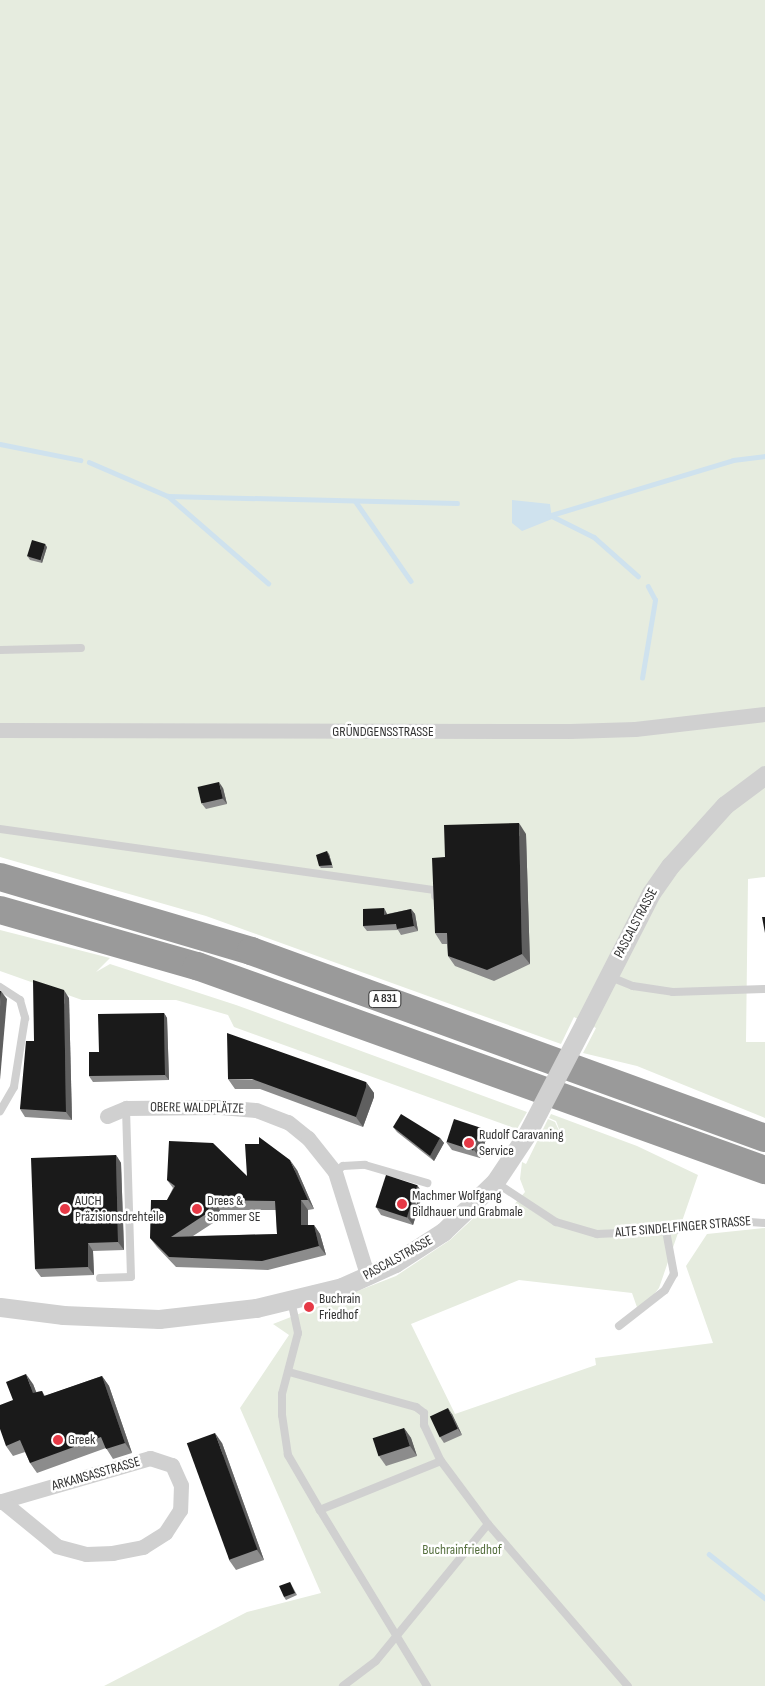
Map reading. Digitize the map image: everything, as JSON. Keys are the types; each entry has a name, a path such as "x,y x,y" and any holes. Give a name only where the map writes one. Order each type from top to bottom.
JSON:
{"highway":[{"name":"A 831","path":"0,877 251,951 765,1138"},
{"name":"A 831","path":"0,910 197,966 765,1170"}],"street":[{"name":"GRÜNDGENSSTRASSE","path":"0,730 570,731 635,729 765,714"},
{"name":"PASCALSTRASSE","path":"0,1307 130,1320 207,1315 291,1301 368,1277 444,1232 495,1182 527,1134 651,893 686,844 725,805 765,775"},
{"name":"OBERE WALDPLÄTZE","path":"107,1116 126,1108 196,1102 256,1110 288,1122 313,1143 335,1172 368,1277"},
{"name":"ARKANSASSTRASSE","path":"150,1458 172,1465 181,1486 180,1510 165,1533 143,1547 113,1553 86,1554 57,1546 1,1501 150,1458"}],"lane":[{"path":"0,650 81,648"},
{"path":"0,828 435,890 436,908"},
{"path":"608,976 633,986 673,992 765,989"},
{"path":"0,987 20,1000 26,1018 14,1087 0,1111"},
{"path":"100,1278 131,1277 126,1108"},
{"path":"335,1172 343,1166 364,1165 427,1183"},
{"name":"ALTE SINDELFINGER STRASSE","path":"495,1182 535,1210 576,1230 597,1234 666,1231 736,1221 765,1222"},
{"path":"619,1326 664,1290 674,1274 666,1231"},
{"path":"291,1301 298,1333 282,1415 288,1455 395,1635 428,1686"},
{"path":"289,1372 416,1407 424,1413 424,1425 441,1461 488,1524 628,1686"},
{"path":"320,1510 441,1461"},
{"path":"343,1686 376,1661 395,1635 488,1524"}],"green space":[{"path":"0,0 765,0 765,877 748,879 746,1042 765,1042 765,1118 637,1066 583,1053 596,1028 574,1017 561,1044 206,916 0,857"},
{"path":"0,930 110,958 96,972 110,964 236,1005 527,1112 517,1129 234,1027 228,1015 176,1000 82,1000 0,971"},
{"name":"Buchrainfriedhof","path":"551,1114 637,1146 698,1175 659,1288 639,1313 632,1293 519,1280 411,1324 455,1414 596,1365 595,1358 713,1343 686,1266 707,1234 765,1228 765,1686 104,1686 247,1612 321,1593 240,1408 289,1335 273,1324 396,1276 450,1240 481,1211 512,1207 525,1192 520,1179 522,1162 526,1164 548,1119 555,1122 562,1137 556,1121 549,1118"}],"water":[{"path":"512,500 550,504 552,519 522,531 512,523"}],"building":[{"path":"32,540 45,544 40,560 27,556"},
{"path":"219,782 223,799 201,804 198,787"},
{"path":"519,823 522,954 487,970 448,956 447,933 435,933 432,858 445,857 444,825"},
{"path":"327,851 332,865 319,866 316,855"},
{"path":"384,908 384,915 411,909 414,926 397,929 396,924 363,926 363,909"},
{"path":"762,917 765,917 765,933"},
{"path":"33,980 64,990 66,1112 20,1109 26,1041 34,1041"},
{"path":"164,1013 165,1075 89,1076 89,1052 99,1052 98,1014"},
{"path":"227,1033 366,1082 356,1117 252,1079 228,1079"},
{"path":"401,1114 440,1138 430,1156 393,1127"},
{"path":"454,1119 481,1128 473,1150 447,1142"},
{"path":"259,1137 290,1160 308,1200 301,1200 301,1225 314,1225 319,1246 262,1261 169,1257 150,1238 151,1200 167,1200 175,1186 167,1180 169,1141 213,1143 247,1176 245,1144 259,1144","holes":["213,1200 275,1201 277,1234 171,1237 206,1214"]},
{"name":"AUCH Präzisionsdrehteile","path":"116,1155 118,1242 88,1243 88,1267 35,1269 31,1158"},
{"name":"Machmer Wolfgang Bildhauer und Grabmale","path":"386,1175 417,1185 407,1218 375,1207"},
{"path":"26,1374 33,1393 42,1391 44,1396 102,1376 125,1443 106,1449 101,1437 30,1463 20,1440 6,1446 0,1429 0,1405 13,1400 6,1382"},
{"path":"448,1408 458,1429 440,1437 430,1416"},
{"path":"404,1428 410,1446 378,1456 373,1438"},
{"path":"215,1433 257,1550 229,1560 187,1443"},
{"path":"290,1582 295,1593 284,1597 279,1586"}],"waterway":[{"path":"0,444 80,460"},
{"path":"548,516 733,460 765,456"},
{"path":"89,462 168,496 457,503"},
{"path":"168,496 268,583"},
{"path":"356,502 411,581"},
{"path":"552,516 594,537 638,576"},
{"path":"642,678 655,600 648,587"},
{"path":"709,1554 765,1598"}],"place":[{"name":"Rudolf Caravaning Service","path":"469,1143"},
{"name":"Machmer Wolfgang Bildhauer und Grabmale","path":"402,1204"},
{"name":"AUCH Präzisionsdrehteile","path":"65,1209"},
{"name":"Drees & Sommer SE","path":"197,1209"},
{"name":"Buchrain Friedhof","path":"309,1307"},
{"name":"Greek","path":"58,1440"}]}
